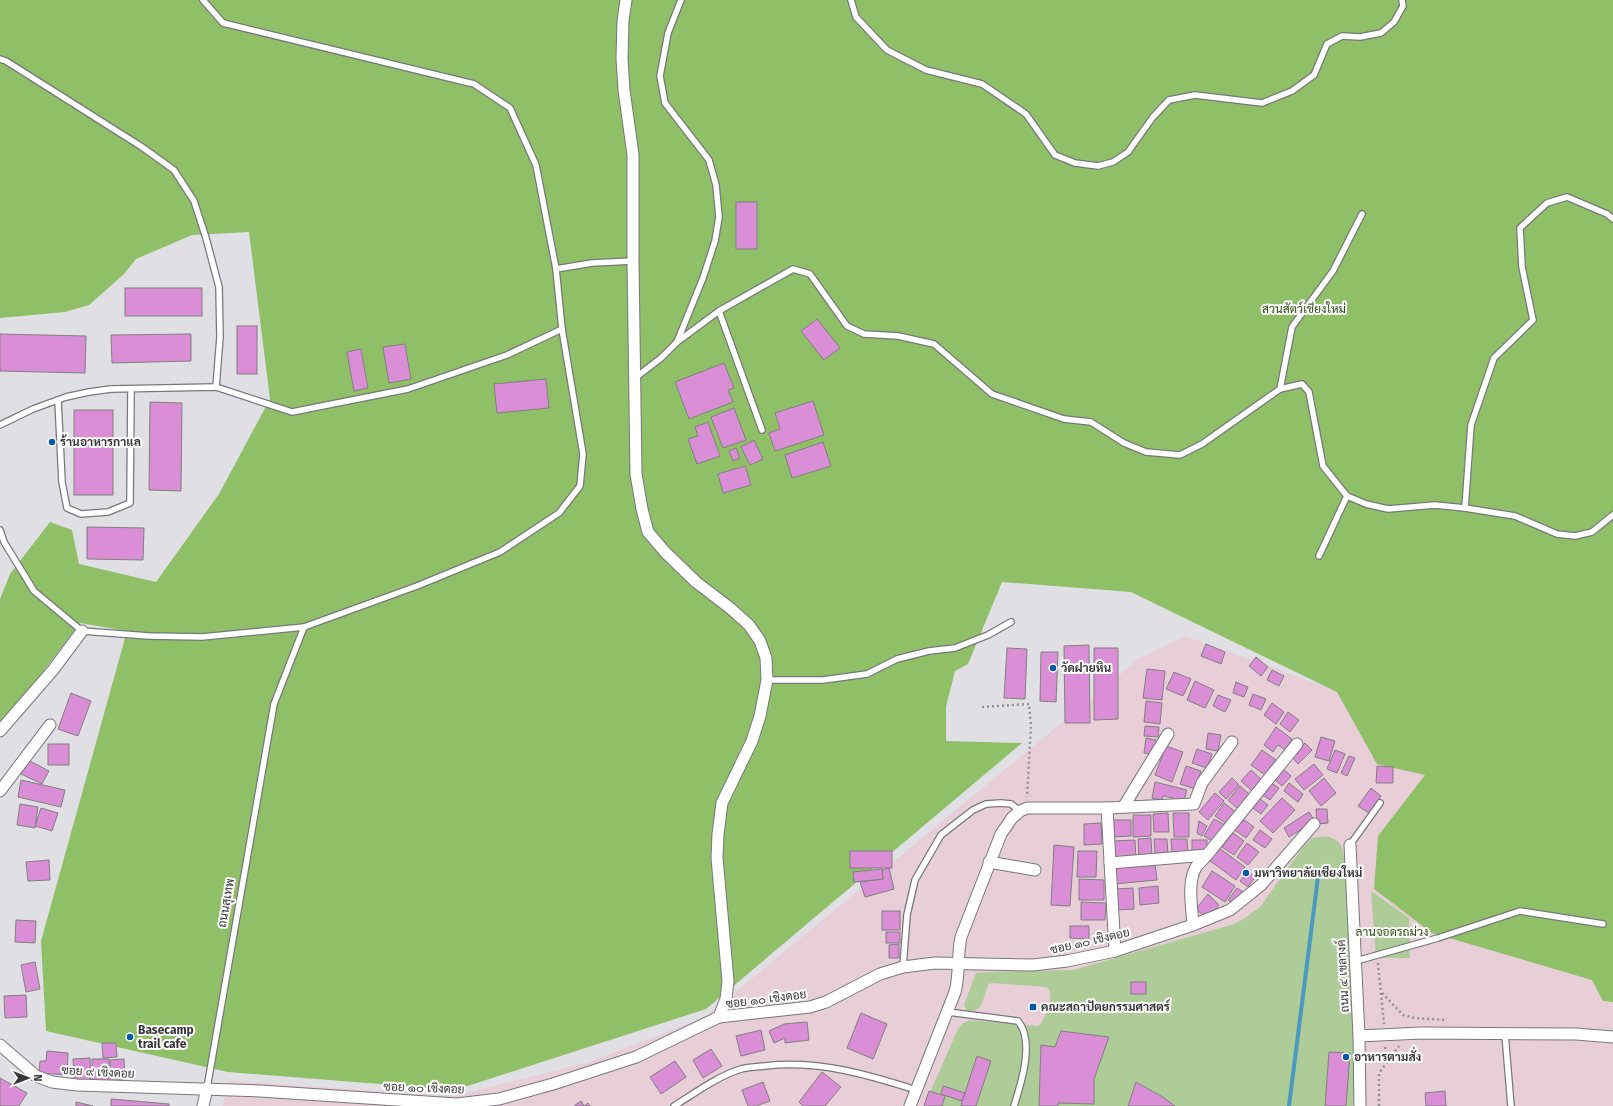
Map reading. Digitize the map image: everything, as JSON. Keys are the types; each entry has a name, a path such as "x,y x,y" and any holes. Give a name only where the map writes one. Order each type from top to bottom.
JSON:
{"street":[{"path":"626,0 623,21 622,59 624,90 634,155 633,261 636,474 642,509 648,532 665,552 696,582 730,608 749,625 760,641 766,658 767,680 760,716 752,741 722,803 717,858 728,981 726,999 718,1017"},
{"path":"0,731 53,670 82,631"},
{"path":"0,791 50,725"},
{"path":"1124,806 1168,734"},
{"path":"910,1106 948,1012 957,985 961,937 1001,834 1012,818 1023,810 1194,804 1202,783 1232,742"},
{"path":"1193,925 1191,890 1192,878 1196,866 1207,855 1297,744"},
{"path":"1107,808 1115,951"},
{"name":"ซอย ๑๐ เชิงดอย","path":"207,1088 457,1104 499,1099 553,1084 636,1057 718,1017 810,1007 826,1002 880,974 903,967 935,963 1049,964 1115,951 1193,925 1230,910 1261,885 1314,824"},
{"name":"ถนน ๔ เขลางค์","path":"1350,845 1359,1036 1360,1106"},
{"path":"1110,863 1207,855"},
{"path":"990,862 1035,870"},
{"path":"1359,1036 1422,1033 1576,1034 1613,1037"},
{"name":"ซอย ๙ เชิงดอย","path":"0,1045 36,1076 52,1082 207,1088"},
{"name":"ถนนสุเทพ","path":"203,1106 207,1088"}],"lane":[{"path":"0,530 2,544 34,591 82,631 149,636 202,637 304,627 417,586 500,552 559,513 580,486 583,454 562,329 556,269 536,165 510,108 474,84 223,23 203,0"},
{"path":"677,342 705,271 715,241 718,217 716,185 709,160 665,103 660,76 668,33 681,0"},
{"path":"851,0 856,17 888,50 926,70 982,84 1026,114 1055,155 1075,163 1098,166 1113,162 1128,152 1153,117 1169,100 1195,95 1262,103 1292,91 1314,75 1327,44 1342,36 1360,37 1381,33 1394,22 1403,6 1402,0"},
{"path":"0,59 6,61 142,147 174,170 190,194 194,201 206,238 219,287 220,337 216,387"},
{"path":"1465,508 1471,425 1494,358 1533,320 1522,267 1520,228 1547,203 1567,197 1607,214 1613,219"},
{"path":"1280,389 1292,327 1333,271 1362,214"},
{"path":"556,269 592,263 633,261"},
{"path":"635,378 661,358 677,342 719,311 793,270 810,274 847,326 864,334 898,336 934,344 992,394 1064,419 1091,422 1124,443 1146,452 1180,455 1202,444 1280,389 1302,384 1309,392 1323,466 1347,496 1366,504 1388,509 1435,505 1515,516 1557,534 1574,536 1592,532 1613,515"},
{"path":"719,311 762,430"},
{"path":"0,425 33,409 58,400 89,392 131,389 216,387 292,412 408,389 507,355 562,329"},
{"path":"58,400 62,482 67,508 81,514 108,512 130,503 131,389"},
{"path":"1319,556 1347,496"},
{"path":"767,680 823,680 867,674 896,659 929,651 955,648 988,635 1012,622"},
{"name":"ถนนสุเทพ","path":"207,1088 274,704 304,627"},
{"path":"1350,845 1380,803"},
{"path":"903,967 907,915 915,880 941,835 973,810 986,804 1011,804 1023,810"},
{"path":"1356,961 1438,938 1520,911 1603,924"},
{"path":"948,1012 1018,1022 1022,1026 1026,1039 1024,1069 1014,1106"},
{"path":"1505,1034 1511,1106"},
{"path":"674,1106 708,1084 741,1069 788,1063 831,1067 874,1077 916,1090"}],"path":[{"path":"982,708 1029,704 1030,725 1023,810"},
{"path":"1377,955 1386,1062"},
{"path":"1380,1106 1379,1073 1399,1046 1405,1044"}],"shaded area":[{"name":"มหาวิทยาลัยเชียงใหม่","path":"1185,636 1323,686 1613,728 1613,1106 223,1106 228,1081 455,1096 589,1062 704,1018 1140,658"}],"green space":[{"name":"สวนสัตว์เชียงใหม่","path":"0,0 1613,0 1613,1002 1603,1001 1592,980 1432,933 1374,889 1378,836 1425,775 1377,764 1337,692 1131,592 1002,582 968,664 955,671 946,707 946,741 1022,743 706,1009 455,1090 228,1072 46,1031 41,941 127,631 80,623 0,728 0,599 10,574 50,522 72,530 79,564 156,582 219,494 270,399 249,232 192,235 136,259 124,274 89,305 65,312 0,318"},
{"path":"1325,836 1340,844 1345,862 1355,1055 1353,1106 924,1106 958,1029 963,1023 969,1020 1036,1026 1040,1025 1049,1006 1050,996 1047,987 992,983 989,984 980,1007 977,1010 967,1011 964,1005 976,973 1073,970 1234,924 1260,907 1303,847 1312,838"},
{"name":"ลานจอดรถม่วง","path":"1371,891 1409,918 1410,958 1376,958"}],"building":[{"path":"736,202 757,202 757,249 736,249"},
{"path":"125,288 202,288 202,316 125,316"},
{"path":"817,319 840,348 824,360 801,331"},
{"path":"237,326 257,326 257,374 237,374"},
{"path":"0,334 86,336 85,373 0,371"},
{"path":"191,334 191,361 112,363 111,335"},
{"path":"405,344 411,379 389,383 383,347"},
{"path":"361,349 368,388 354,391 347,352"},
{"path":"724,363 734,388 728,390 733,402 689,419 675,382"},
{"path":"546,379 549,408 497,413 494,384"},
{"path":"813,401 824,435 775,451 769,433 780,429 775,413"},
{"path":"150,402 182,403 181,491 149,490"},
{"path":"734,408 746,440 723,448 711,417"},
{"path":"74,410 113,410 113,495 74,495"},
{"path":"708,422 720,456 697,464 688,439 698,436 695,427"},
{"path":"754,440 763,459 750,465 741,447"},
{"path":"823,442 831,466 792,478 785,455"},
{"path":"736,448 740,458 733,461 729,451"},
{"path":"745,466 751,485 723,493 718,474"},
{"path":"87,527 144,528 143,560 87,559"},
{"path":"1206,644 1225,652 1221,664 1201,656"},
{"path":"1089,645 1090,723 1065,723 1064,646"},
{"path":"1007,648 1027,649 1025,699 1004,698"},
{"path":"1094,648 1118,648 1118,719 1094,720"},
{"path":"1041,652 1058,652 1056,702 1040,701"},
{"path":"1256,657 1268,667 1261,676 1249,666"},
{"path":"1147,669 1165,671 1162,700 1143,698"},
{"path":"1272,670 1284,676 1279,686 1267,680"},
{"path":"1174,672 1191,679 1183,696 1166,689"},
{"path":"1195,681 1214,690 1205,708 1187,700"},
{"path":"1236,682 1248,687 1244,697 1233,693"},
{"path":"71,693 91,701 78,736 58,729"},
{"path":"1253,694 1266,699 1261,710 1249,705"},
{"path":"1218,695 1231,700 1225,712 1213,706"},
{"path":"1146,701 1162,703 1160,724 1144,722"},
{"path":"1272,703 1284,712 1276,724 1264,715"},
{"path":"1288,712 1299,720 1290,732 1280,724"},
{"path":"1145,726 1159,727 1158,737 1144,736"},
{"path":"1276,727 1292,739 1285,750 1278,745 1273,752 1264,745"},
{"path":"1208,733 1221,735 1218,751 1206,749"},
{"path":"1321,737 1335,741 1329,761 1315,757"},
{"path":"1146,738 1156,740 1154,755 1144,753"},
{"path":"1305,743 1312,750 1298,764 1291,756"},
{"path":"48,744 69,744 69,765 48,765"},
{"path":"1166,746 1183,752 1172,782 1155,775"},
{"path":"1197,749 1212,754 1207,768 1192,763"},
{"path":"1262,750 1276,760 1265,775 1251,765"},
{"path":"1335,750 1345,754 1337,773 1327,769"},
{"path":"1349,756 1355,758 1347,776 1341,773"},
{"path":"28,760 49,771 42,784 21,774"},
{"path":"1314,764 1323,775 1304,790 1295,779"},
{"path":"1186,766 1201,771 1195,789 1180,784"},
{"path":"1377,766 1393,767 1393,783 1376,783"},
{"path":"1282,768 1291,776 1282,786 1273,778"},
{"path":"1251,770 1262,780 1252,791 1241,781"},
{"path":"1232,778 1239,785 1226,799 1219,792"},
{"path":"1324,778 1336,793 1321,806 1309,791"},
{"path":"21,780 65,790 61,807 18,797"},
{"path":"1155,782 1187,790 1183,804 1172,801 1173,798 1163,796 1162,800 1152,798"},
{"path":"1270,782 1279,788 1270,800 1261,794"},
{"path":"1289,783 1303,794 1298,802 1284,791"},
{"path":"1240,786 1249,794 1237,808 1228,800"},
{"path":"1371,788 1381,796 1369,813 1358,806"},
{"path":"1215,793 1224,801 1208,820 1199,812"},
{"path":"1282,798 1295,810 1273,833 1260,821"},
{"path":"1260,799 1268,805 1261,814 1253,808"},
{"path":"1224,803 1236,812 1227,824 1215,816"},
{"path":"20,804 38,807 35,828 17,825"},
{"path":"41,808 58,813 52,831 35,826"},
{"path":"1316,809 1327,809 1328,823 1317,824"},
{"path":"1309,812 1315,821 1289,837 1284,828"},
{"path":"1168,813 1169,832 1154,832 1153,814"},
{"path":"1173,813 1189,813 1189,837 1174,837"},
{"path":"1133,815 1151,815 1151,836 1133,837"},
{"path":"1214,819 1225,825 1215,843 1204,836"},
{"path":"1243,819 1254,827 1246,838 1235,830"},
{"path":"1110,820 1131,820 1131,836 1111,837"},
{"path":"1199,821 1207,826 1202,836 1197,833"},
{"path":"1101,823 1102,844 1084,845 1084,824"},
{"path":"1260,830 1272,839 1265,848 1253,840"},
{"path":"1233,833 1244,841 1234,855 1222,847"},
{"path":"1151,838 1152,857 1139,857 1138,839"},
{"path":"1154,839 1167,839 1168,855 1155,855"},
{"path":"1171,839 1187,839 1188,854 1172,855"},
{"path":"1135,840 1136,859 1113,860 1112,841"},
{"path":"1192,840 1207,840 1207,851 1192,851"},
{"path":"1247,843 1259,852 1248,865 1237,857"},
{"path":"1054,845 1074,847 1070,906 1051,905"},
{"path":"1219,848 1245,867 1236,880 1209,860"},
{"path":"850,851 892,851 892,868 850,868"},
{"path":"1078,851 1097,851 1096,877 1077,877"},
{"path":"49,860 50,880 28,881 26,862"},
{"path":"1155,864 1157,880 1114,884 1113,868"},
{"path":"889,868 894,889 865,897 860,882 883,879 882,870"},
{"path":"882,869 883,879 854,882 853,872"},
{"path":"1212,871 1235,886 1225,902 1202,887"},
{"path":"1248,871 1255,877 1248,887 1240,881"},
{"path":"1079,879 1104,880 1104,900 1079,900"},
{"path":"1158,886 1159,903 1140,905 1139,888"},
{"path":"1133,888 1134,909 1116,910 1115,889"},
{"path":"1237,888 1243,892 1234,904 1228,900"},
{"path":"1208,894 1219,905 1207,919 1196,909"},
{"path":"1081,902 1106,903 1105,920 1081,920"},
{"path":"882,911 900,911 900,930 882,930"},
{"path":"16,920 36,921 35,943 15,942"},
{"path":"1070,926 1089,926 1089,939 1070,938"},
{"path":"886,932 900,932 900,943 886,943"},
{"path":"899,944 899,958 889,958 889,945"},
{"path":"35,962 40,989 26,992 21,965"},
{"path":"1131,982 1146,982 1146,994 1131,994"},
{"path":"26,995 27,1017 5,1018 4,996"},
{"path":"861,1013 887,1024 873,1059 847,1048"},
{"path":"807,1022 809,1040 785,1043 785,1038 774,1043 769,1031 784,1024"},
{"path":"761,1030 765,1050 741,1056 736,1036"},
{"path":"1061,1031 1109,1037 1094,1079 1094,1104 1058,1103 1058,1106 1039,1106 1041,1045 1055,1047"},
{"path":"102,1043 116,1043 117,1057 103,1058"},
{"path":"711,1049 722,1066 703,1078 693,1060"},
{"path":"47,1051 68,1053 67,1075 39,1073 40,1061 46,1061"},
{"path":"1329,1052 1350,1053 1346,1106 1325,1106"},
{"path":"977,1056 991,1061 976,1106 964,1106 961,1105"},
{"path":"90,1058 91,1081 74,1082 73,1059"},
{"path":"92,1059 109,1059 109,1081 92,1081"},
{"path":"124,1059 125,1079 110,1079 110,1060"},
{"path":"675,1061 686,1077 661,1094 650,1077"},
{"path":"822,1072 841,1087 825,1106 803,1106 799,1102"},
{"path":"0,1078 27,1093 19,1106 0,1106"},
{"path":"763,1082 770,1101 756,1106 748,1106 742,1090"},
{"path":"1136,1082 1161,1096 1175,1106 1128,1106"},
{"path":"943,1086 965,1093 962,1101 941,1094"},
{"path":"929,1091 945,1096 942,1106 924,1106"},
{"path":"1445,1091 1446,1106 1426,1106 1425,1093"},
{"path":"111,1099 169,1104 169,1106 111,1106"},
{"path":"581,1101 584,1106 574,1106"},
{"path":"76,1102 93,1106 76,1106"}],"waterway":[{"path":"1289,1106 1318,877"}],"place":[{"name":"ร้านอาหารกาแล","path":"52,442"},
{"name":"วัดฝายหิน","path":"1053,668"},
{"name":"มหาวิทยาลัยเชียงใหม่","path":"1246,873"},
{"name":"คณะสถาปัตยกรรมศาสตร์","path":"1033,1007"},
{"name":"Basecamp trail cafe","path":"130,1037"},
{"name":"อาหารตามสั่ง","path":"1346,1057"}]}
